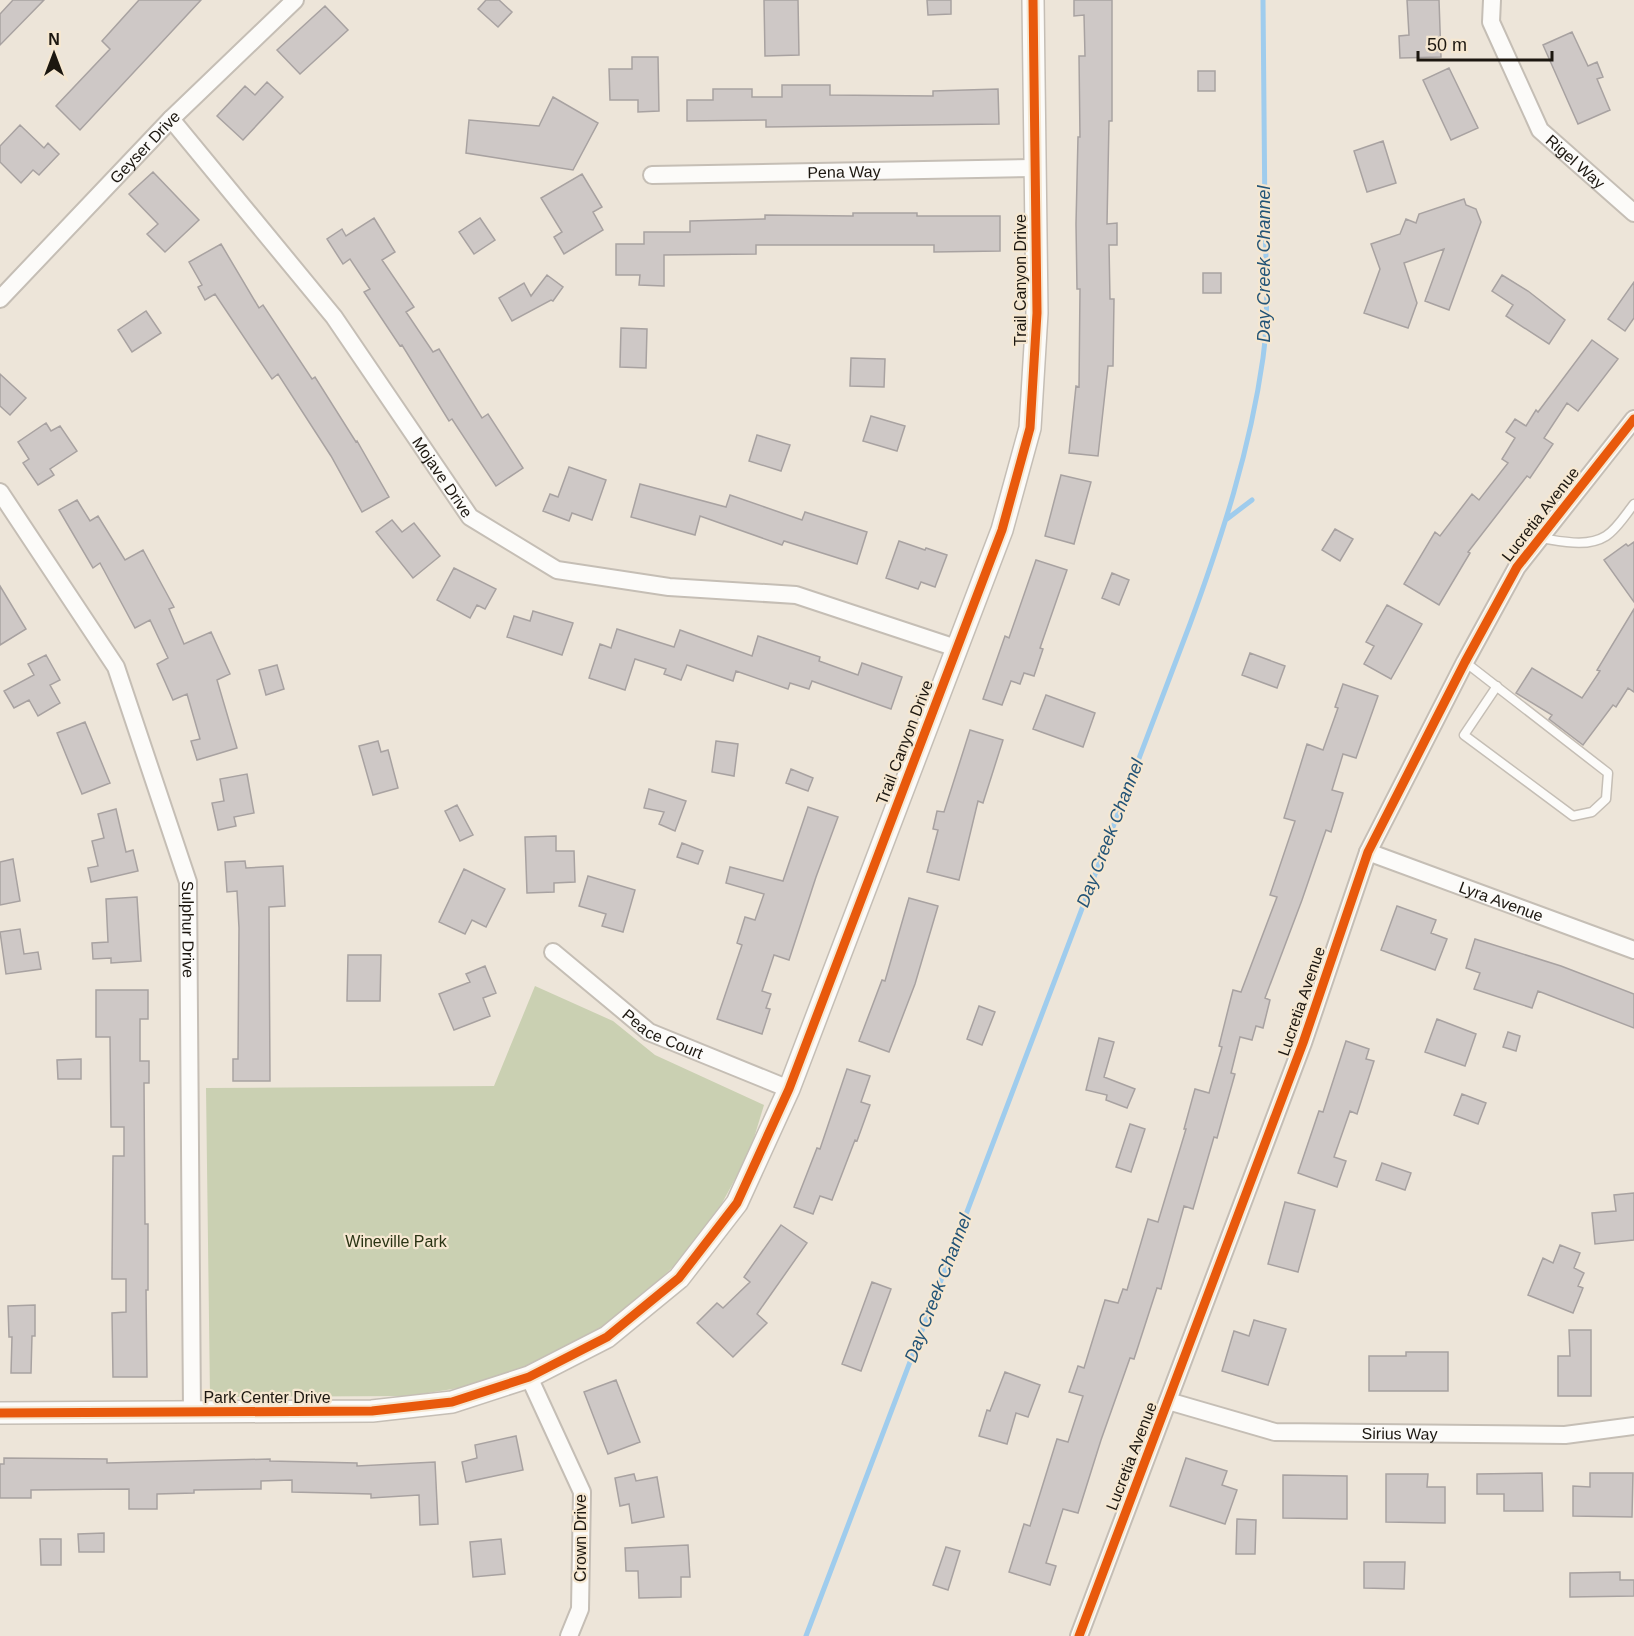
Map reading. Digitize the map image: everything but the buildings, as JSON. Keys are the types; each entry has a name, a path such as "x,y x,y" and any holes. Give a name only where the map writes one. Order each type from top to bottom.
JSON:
{"street":[{"name":"Geyser Drive","path":"0,299 171,119 295,0"},
{"name":"Trail Canyon Drive","path":"529,1377 607,1338 680,1278 737,1203 789,1089 1002,530 1029,428 1037,313 1033,0"},
{"name":"Rigel Way","path":"1492,0 1491,22 1540,130 1634,213"},
{"name":"Mojave Drive","path":"171,119 334,317 470,518 556,570 669,587 796,595 956,648"},
{"name":"Pena Way","path":"652,175 1035,168"},
{"name":"Lucretia Avenue","path":"1079,1636 1303,1044 1368,852 1465,662 1517,567 1634,418"},
{"name":"Sulphur Drive","path":"0,492 116,667 188,882 192,1413"},
{"name":"Lyra Avenue","path":"1368,852 1634,950"},
{"name":"Peace Court","path":"553,952 649,1032 789,1089"},
{"name":"Park Center Drive","path":"0,1413 372,1411 452,1402 529,1377"},
{"name":"Crown Drive","path":"529,1377 582,1492 580,1609 569,1636"},
{"name":"Sirius Way","path":"1168,1401 1275,1432 1565,1435 1634,1426"}],"lane":[{"path":"1540,538 1572,542 1595,541 1607,535 1634,504"},
{"path":"1465,662 1497,686 1608,773 1606,799 1592,812 1573,816 1464,735 1497,686"}],"green space":[{"name":"Wineville Park","path":"535,986 613,1021 655,1055 764,1105 750,1151 720,1207 676,1264 629,1308 566,1351 496,1382 409,1396 210,1397 206,1088 494,1086"}],"waterway":[{"name":"Day Creek Channel","path":"806,1636 1190,624 1234,493 1251,426 1263,358 1266,325 1263,0"},
{"path":"1227,519 1252,500"}],"cycle path":[{"path":"0,1413 372,1411 452,1402 529,1377 607,1337 679,1278 737,1203 789,1089 1002,530 1030,428 1037,313 1033,0"},
{"path":"1079,1636 1303,1043 1368,852 1465,662 1517,567 1634,419"}]}
